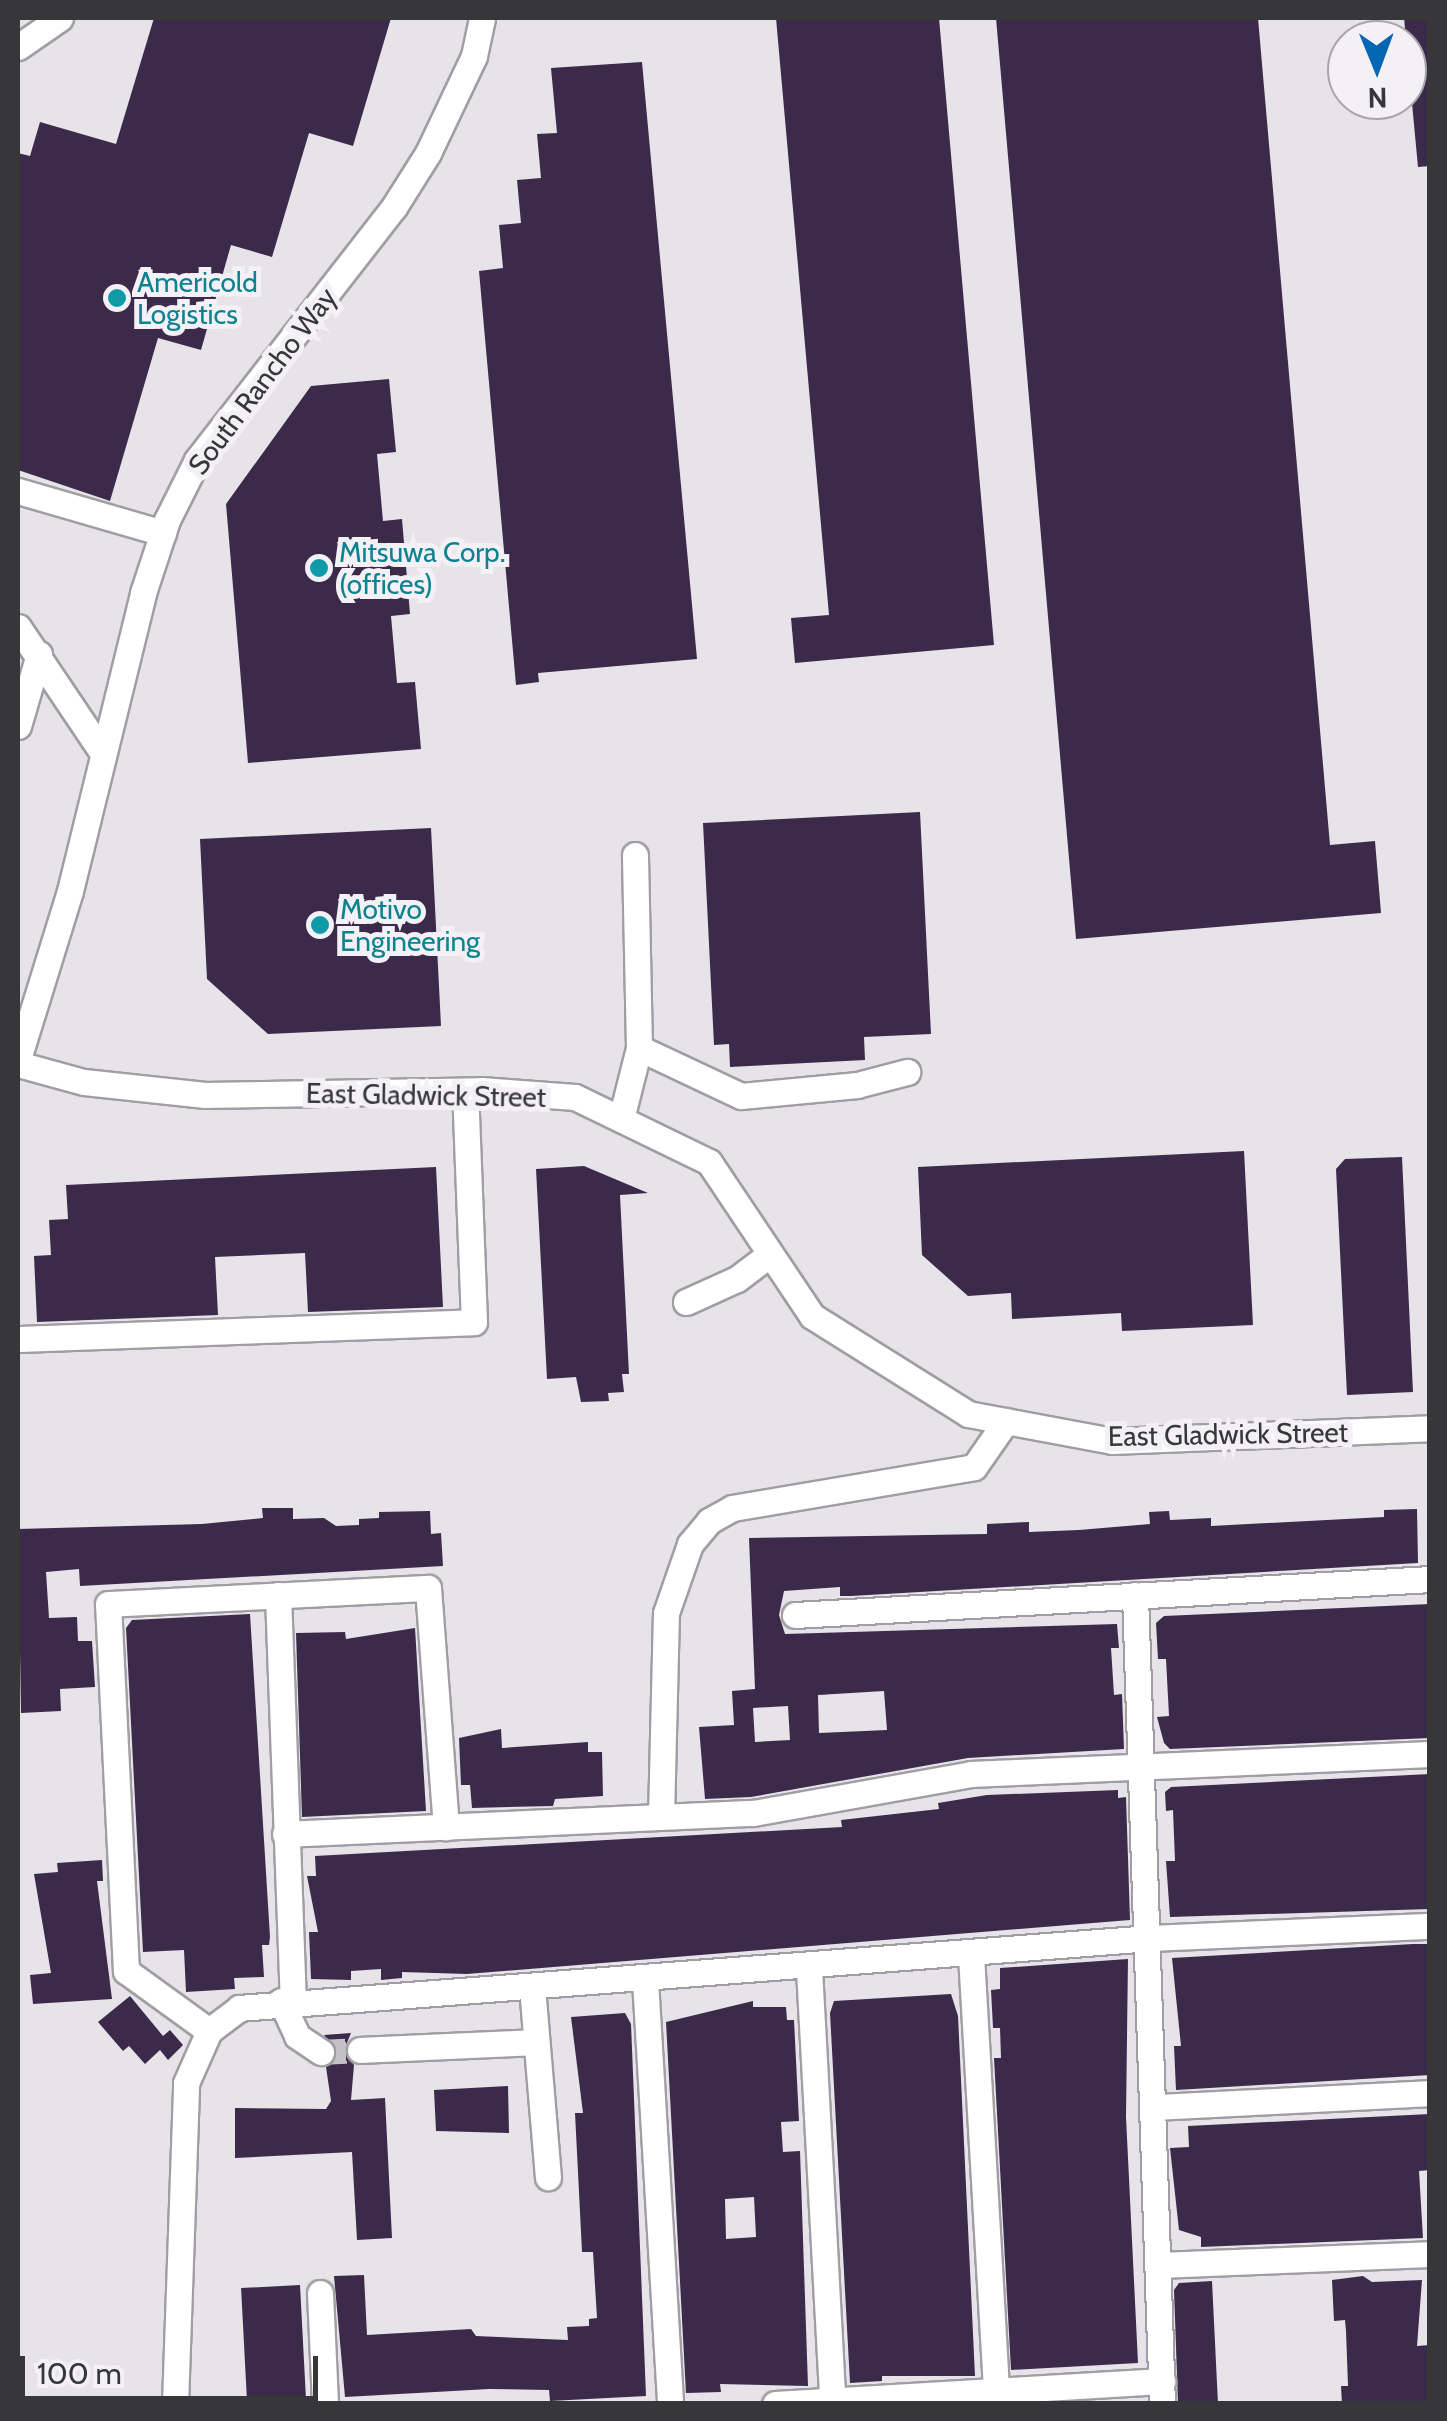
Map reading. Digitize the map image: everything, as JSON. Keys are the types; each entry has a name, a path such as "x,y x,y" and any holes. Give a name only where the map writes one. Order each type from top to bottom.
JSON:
{"street":[{"path":"18,46 60,18"},
{"name":"South Rancho Way","path":"18,1062 70,891 102,752 163,533 197,460 394,208 428,153 474,56 482,18"},
{"path":"18,491 163,533"},
{"path":"19,628 102,752"},
{"path":"18,726 39,654"},
{"path":"621,1119 639,1048 635,856"},
{"path":"639,1048 740,1096 856,1085 907,1072"},
{"name":"East Gladwick Street","path":"18,1062 84,1082 205,1094 464,1091 575,1097 709,1162 812,1316 968,1414 1112,1441 1430,1428"},
{"path":"18,1339 474,1322 464,1091"},
{"path":"686,1302 737,1279 770,1254"},
{"path":"661,1817 666,1613 690,1544 709,1521 732,1508 974,1466 1006,1421"},
{"path":"795,1615 1430,1579"},
{"path":"209,2031 126,1971 108,1604 428,1588 446,1827"},
{"path":"278,1595 287,2000 297,2036 322,2052"},
{"path":"775,2404 996,2390 1162,2392 1151,1938 1134,1596"},
{"path":"285,1834 661,1817 863,1798 971,1774 1430,1754"},
{"path":"175,2404 186,2083 209,2031 239,2008 287,2000 809,1969 1151,1938 1430,1926"},
{"path":"971,1955 996,2390"},
{"path":"809,1969 832,2400"},
{"path":"645,1980 670,2404"},
{"path":"532,1986 548,2177"},
{"path":"360,2050 536,2042"},
{"path":"1156,2107 1430,2094"},
{"path":"1160,2265 1430,2254"},
{"path":"320,2292 326,2404"}],"building":[{"name":"Americold Logistics","path":"154,18 391,18 353,146 309,133 272,257 231,245 201,350 158,338 110,501 18,470 18,153 30,156 40,122 116,144"},
{"path":"776,18 939,18 994,645 795,663 791,618 829,615"},
{"path":"996,18 1258,18 1330,845 1375,841 1381,913 1076,939"},
{"path":"1430,18 1430,166 1418,167 1414,120 1427,120 1427,20 1404,20"},
{"path":"642,62 697,659 538,673 539,682 516,685 479,271 503,268 499,225 521,223 517,180 541,178 537,134 557,133 551,68"},
{"name":"Mitsuwa Corp. (offices)","path":"389,379 396,452 377,454 383,521 402,519 410,614 391,616 397,683 415,682 421,749 248,763 226,504 311,386"},
{"path":"920,812 931,1034 864,1037 865,1060 730,1067 729,1044 714,1045 703,823"},
{"name":"Motivo Engineering","path":"431,828 441,1026 268,1034 207,979 200,839"},
{"path":"1244,1151 1253,1325 1122,1331 1121,1313 1012,1319 1011,1293 968,1296 922,1255 918,1167"},
{"path":"1402,1157 1413,1392 1347,1395 1336,1169 1345,1159"},
{"path":"584,1166 648,1193 620,1195 629,1374 622,1374 624,1392 608,1393 609,1401 581,1402 576,1377 547,1379 536,1169"},
{"path":"436,1167 443,1307 308,1312 305,1253 215,1257 218,1315 37,1322 34,1256 51,1255 49,1220 68,1219 66,1185"},
{"path":"262,1508 293,1508 293,1519 324,1518 336,1526 359,1525 359,1519 379,1518 379,1512 430,1511 431,1534 441,1533 443,1566 80,1586 79,1569 46,1572 49,1618 77,1617 78,1641 92,1641 95,1687 60,1689 61,1711 21,1713 18,1529 202,1524 263,1518"},
{"path":"1417,1509 1418,1563 851,1596 840,1596 840,1587 784,1591 779,1615 785,1634 1117,1624 1119,1648 1111,1648 1114,1695 1122,1694 1124,1749 968,1758 751,1797 705,1799 699,1727 734,1725 732,1691 755,1689 749,1538 987,1534 987,1524 1029,1522 1029,1532 1079,1530 1150,1524 1149,1512 1169,1511 1170,1520 1211,1518 1211,1526 1384,1517 1384,1510","holes":["884,1691 887,1730 819,1733 818,1695","788,1706 790,1740 755,1742 753,1708"]},
{"path":"1430,1604 1430,1738 1170,1749 1164,1743 1157,1717 1169,1716 1166,1659 1158,1659 1156,1623 1164,1616"},
{"path":"250,1614 270,1937 269,1945 262,1945 264,1977 234,1978 235,1989 186,1992 184,1950 143,1952 126,1628 132,1620"},
{"path":"415,1628 426,1811 302,1817 296,1633 345,1632 346,1639"},
{"path":"501,1729 502,1748 588,1742 588,1752 602,1752 603,1796 555,1799 553,1806 472,1808 470,1785 461,1785 459,1738"},
{"path":"1430,1774 1430,1909 1170,1917 1166,1861 1175,1861 1173,1810 1166,1811 1165,1792 1171,1787"},
{"path":"1118,1790 1118,1798 1126,1797 1130,1920 467,1974 402,1972 402,1978 381,1980 381,1969 351,1971 351,1980 311,1979 309,1932 318,1932 307,1876 316,1876 315,1856 842,1827 841,1820 939,1809 938,1803 987,1795"},
{"path":"102,1860 103,1881 97,1881 112,1999 33,2004 30,1975 51,1973 34,1874 58,1872 57,1863"},
{"path":"1430,1944 1430,2075 1176,2090 1174,2046 1181,2046 1172,1958"},
{"path":"1128,1959 1126,2117 1138,2363 1011,2370 994,2058 1001,2058 1000,2028 993,2028 991,1990 1000,1989 1000,1968"},
{"path":"951,1994 958,2016 975,2376 882,2376 882,2381 850,2383 830,2013 834,2001"},
{"path":"130,1996 163,2036 170,2030 183,2045 168,2060 160,2050 145,2064 129,2046 123,2051 98,2022"},
{"path":"753,2001 753,2007 786,2007 787,2020 794,2020 799,2121 781,2122 783,2152 800,2151 808,2386 720,2384 721,2392 686,2393 666,2022","holes":["754,2197 756,2237 726,2239 725,2199"]},
{"path":"625,2013 631,2024 646,2396 550,2401 549,2390 489,2389 345,2397 334,2276 364,2275 367,2335 471,2329 476,2336 568,2340 567,2327 589,2326 589,2319 597,2318 593,2252 582,2252 575,2113 583,2113 571,2017"},
{"path":"351,2033 344,2050 354,2065 351,2100 385,2098 392,2238 357,2240 352,2152 235,2158 235,2108 326,2109 331,2101 326,2067 337,2052 324,2035"},
{"path":"508,2086 509,2133 436,2131 434,2090"},
{"path":"1430,2114 1430,2170 1419,2171 1423,2238 1201,2247 1201,2237 1179,2230 1170,2148 1189,2147 1188,2126"},
{"path":"1363,2276 1372,2282 1422,2280 1417,2346 1430,2345 1430,2404 1342,2404 1341,2386 1348,2386 1346,2331 1345,2320 1334,2321 1332,2280"},
{"path":"1212,2281 1218,2404 1178,2404 1174,2290 1179,2283"},
{"path":"300,2285 306,2404 247,2404 241,2288"}],"tunnel":[{"path":"321,2052 360,2050"}],"place":[{"name":"Americold Logistics","path":"117,298"},
{"name":"Mitsuwa Corp. (offices)","path":"319,568"},
{"name":"Motivo Engineering","path":"320,925"}]}
